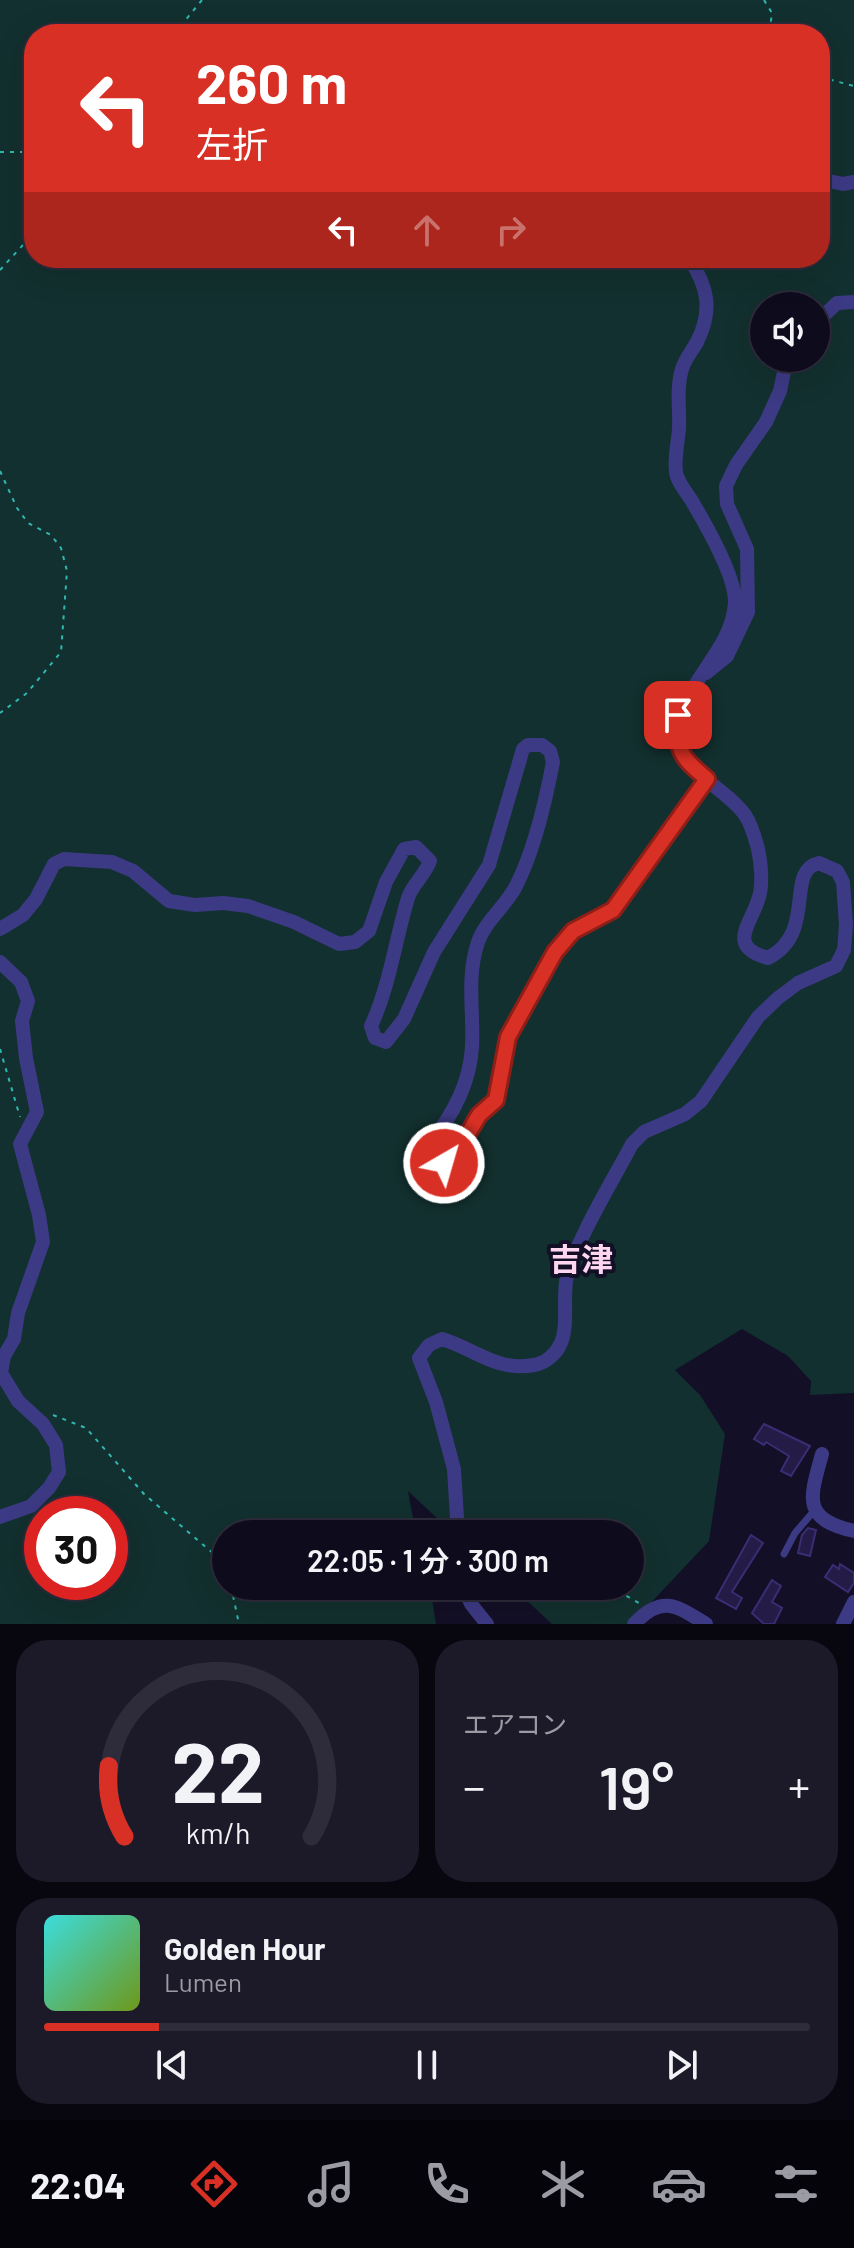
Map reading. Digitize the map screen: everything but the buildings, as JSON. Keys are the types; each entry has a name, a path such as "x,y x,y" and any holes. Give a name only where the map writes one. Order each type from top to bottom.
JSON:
{"street":[{"path":"830,181 854,182"},
{"path":"457,1520 454,1469 436,1402 419,1358 429,1345 442,1339 460,1345 486,1361 508,1367 537,1365 553,1355 562,1341 567,1278 632,1144 644,1132 685,1114 701,1101 758,1017 798,983 836,966 844,950 843,882 837,871 819,863 804,872 800,881 799,917 782,951 768,958 752,953 746,946 744,932 760,895 757,844 746,815 682,756 677,743 678,715 725,637 735,601 729,576 712,535 675,473 683,367 707,313 708,294 694,268"},
{"path":"830,310 837,303 854,302"},
{"path":"700,678 727,656 748,612 747,549 727,504 726,486 766,422 780,391 784,372"},
{"path":"0,929 23,915 36,899 54,864 64,859 112,862 133,871 169,901 248,906 294,922 339,944 355,942 369,931 395,862 404,849 416,847 430,861 409,894 382,1001 371,1026 375,1038 386,1042 404,1019 429,960 489,865 523,749 528,745 542,745 550,751 553,762 521,876 479,940 471,977 472,1047 467,1071 459,1099 446,1124 428,1146 432,1160 444,1163 462,1144 479,1115 496,1100 508,1037 555,952 573,931 613,910 707,779"},
{"path":"0,962 21,982 28,1001 22,1021 37,1112 20,1144 43,1242 1,1373 18,1401 29,1409 56,1445 59,1472 49,1488 31,1506 0,1517"},
{"path":"822,1454 814,1486 814,1511 819,1518 854,1531"},
{"path":"469,1600 487,1624"},
{"path":"843,1624 854,1602"},
{"path":"634,1624 650,1609 676,1605 706,1624"}],"lane":[{"path":"784,1554 795,1533 814,1511"}],"path":[{"path":"182,24 202,0"},
{"path":"764,0 772,13 771,24"},
{"path":"830,80 854,86"},
{"path":"0,152 24,151"},
{"path":"0,270 24,244"},
{"path":"0,471 17,508 28,523 51,535 61,548 67,571 61,652 27,693 0,713"},
{"path":"0,1049 20,1116 28,1126"},
{"path":"29,1409 86,1428 144,1494 212,1552"},
{"path":"234,1600 239,1624"},
{"path":"634,1600 650,1609"}],"green space":[{"path":"0,0 854,0 854,1393 810,1395 811,1381 788,1356 742,1329 675,1370 700,1395 725,1434 709,1541 631,1624 552,1624 526,1600 644,1600 644,1520 439,1520 408,1491 413,1520 212,1520 212,1600 432,1600 436,1624 0,1624"}],"district":[{"name":"吉津","path":"581,1258"}],"route":[{"path":"444,1163 462,1144 479,1115 496,1100 508,1037 555,952 573,931 613,910 707,779 682,756 677,743 678,715"}]}
